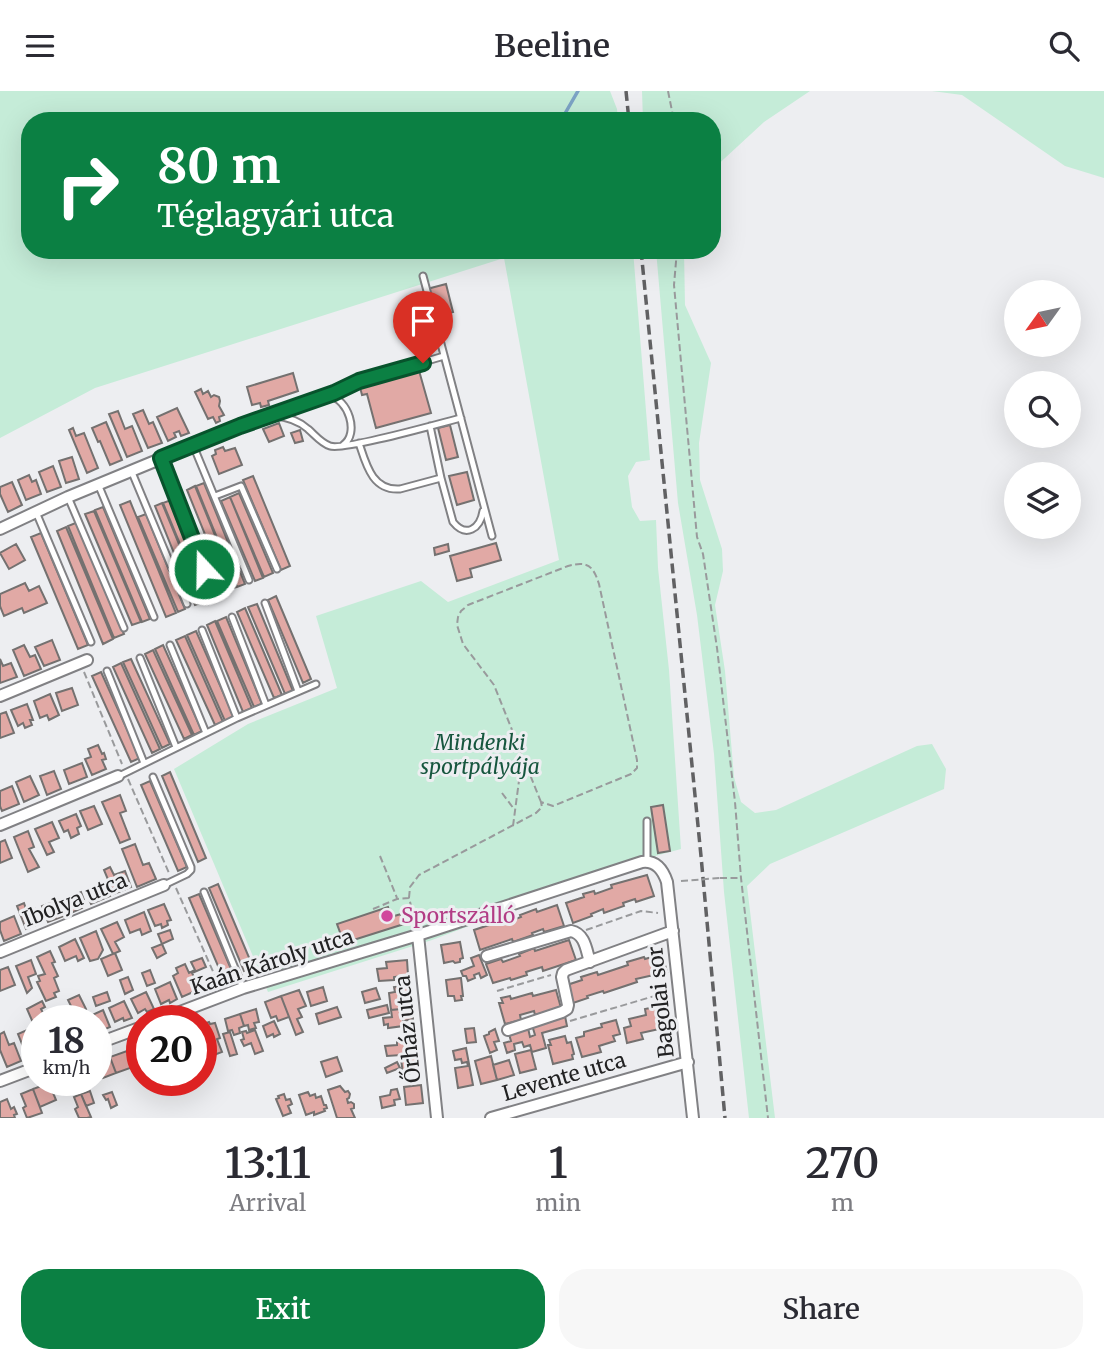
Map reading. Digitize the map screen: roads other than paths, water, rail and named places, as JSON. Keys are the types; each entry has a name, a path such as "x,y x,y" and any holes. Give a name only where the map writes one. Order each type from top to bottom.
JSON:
{"street":[{"path":"0,529 98,484 240,426"},
{"path":"0,696 83,662"},
{"path":"0,825 122,774"},
{"name":"Bagolai sor","path":"647,861 662,870 667,882 693,1118"},
{"name":"Kaán Károly utca","path":"198,1005 243,988 647,861"},
{"name":"Ibolya utca","path":"0,952 164,884"},
{"path":"487,956 574,931 580,935 590,962"},
{"path":"508,1030 567,1009 562,977 566,970 673,931"},
{"name":"Őrház utca","path":"418,935 437,1118"},
{"name":"Levente utca","path":"491,1118 688,1062"},
{"path":"0,1081 21,1073"}],"lane":[{"path":"422,276 492,536"},
{"path":"240,426 327,396 359,381 444,356"},
{"path":"348,387 343,393 351,427 361,442 369,472 378,484 393,490 441,478"},
{"path":"327,396 335,397 345,407"},
{"path":"271,415 300,422 322,442 340,447 461,418"},
{"path":"430,426 455,526 467,530 478,526 484,505"},
{"path":"340,447 348,442 351,427"},
{"path":"193,445 249,580"},
{"path":"161,458 213,592"},
{"path":"131,470 187,604"},
{"path":"98,484 154,618"},
{"path":"215,496 241,486 277,569"},
{"path":"68,497 124,628"},
{"path":"36,512 91,642"},
{"path":"265,603 298,691"},
{"path":"232,617 266,705"},
{"path":"201,630 237,718"},
{"path":"170,645 206,733"},
{"path":"140,658 176,747"},
{"path":"107,671 144,763"},
{"path":"122,774 237,718 316,684"},
{"path":"153,777 191,867 187,874 164,884"},
{"path":"647,821 647,861"},
{"path":"204,892 243,988"}],"waterway":[{"path":"566,112 578,91"}],"railway":[{"path":"626,91 628,112"},
{"path":"642,259 725,1118"}],"place":[{"name":"Sportszálló","path":"387,916"}],"park label":[{"name":"Mindenki sportpályája","path":"480,755"}]}
